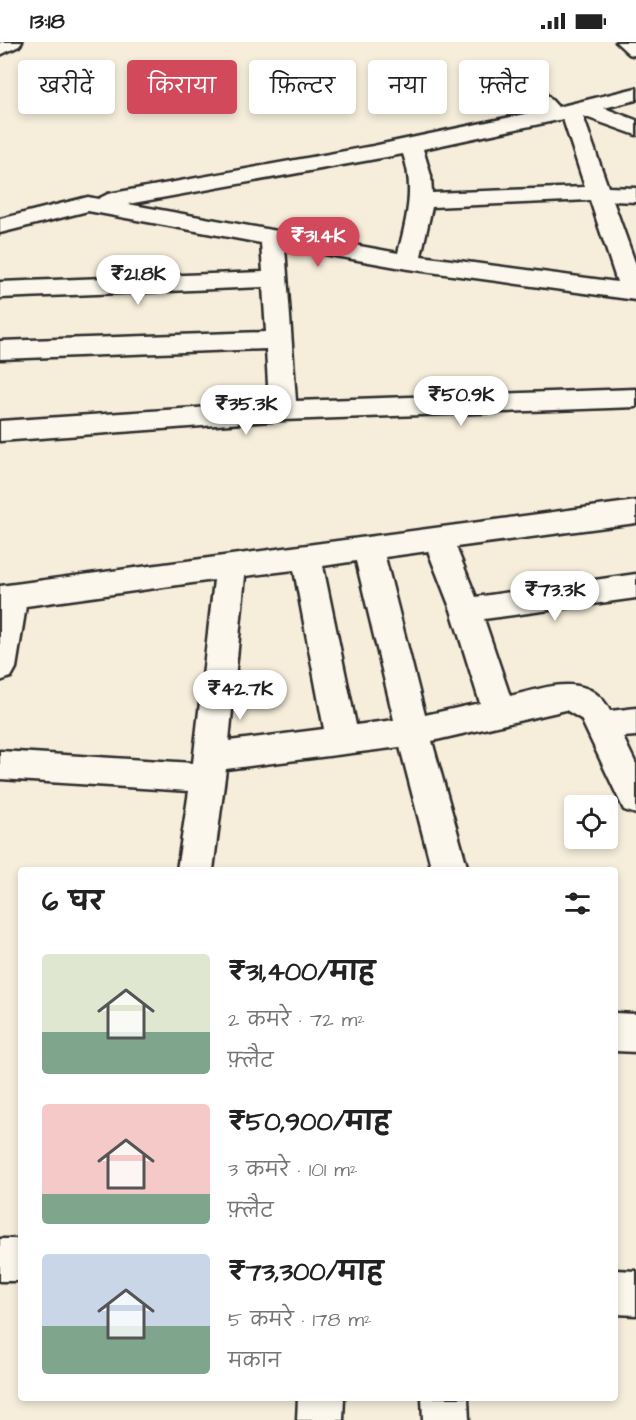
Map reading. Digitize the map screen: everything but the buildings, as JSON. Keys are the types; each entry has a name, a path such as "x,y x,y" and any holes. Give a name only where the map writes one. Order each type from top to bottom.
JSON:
{"street":[{"path":"0,49 12,42"},
{"path":"626,42 636,50"},
{"path":"0,226 88,204 411,146 636,94"},
{"path":"549,97 569,111 636,128"},
{"path":"88,204 408,262 635,292 569,111"},
{"path":"408,262 422,200 420,166 411,146"},
{"path":"422,200 600,193 636,195"},
{"path":"273,239 283,411"},
{"path":"0,290 274,279"},
{"path":"0,350 279,339"},
{"path":"0,431 283,411 636,398"},
{"path":"0,668 6,597 636,512"},
{"path":"438,538 466,610 499,712"},
{"path":"368,547 413,732 449,867"},
{"path":"306,555 343,740"},
{"path":"195,867 210,767 231,566"},
{"path":"466,610 636,586"},
{"path":"0,765 210,767 343,740 413,732 566,697 579,700 593,710 636,799"},
{"path":"602,726 636,722"},
{"path":"618,1032 636,1032"},
{"path":"0,1260 18,1260"},
{"path":"618,1292 636,1293"},
{"path":"320,1420 321,1401"},
{"path":"445,1401 446,1420"}]}
